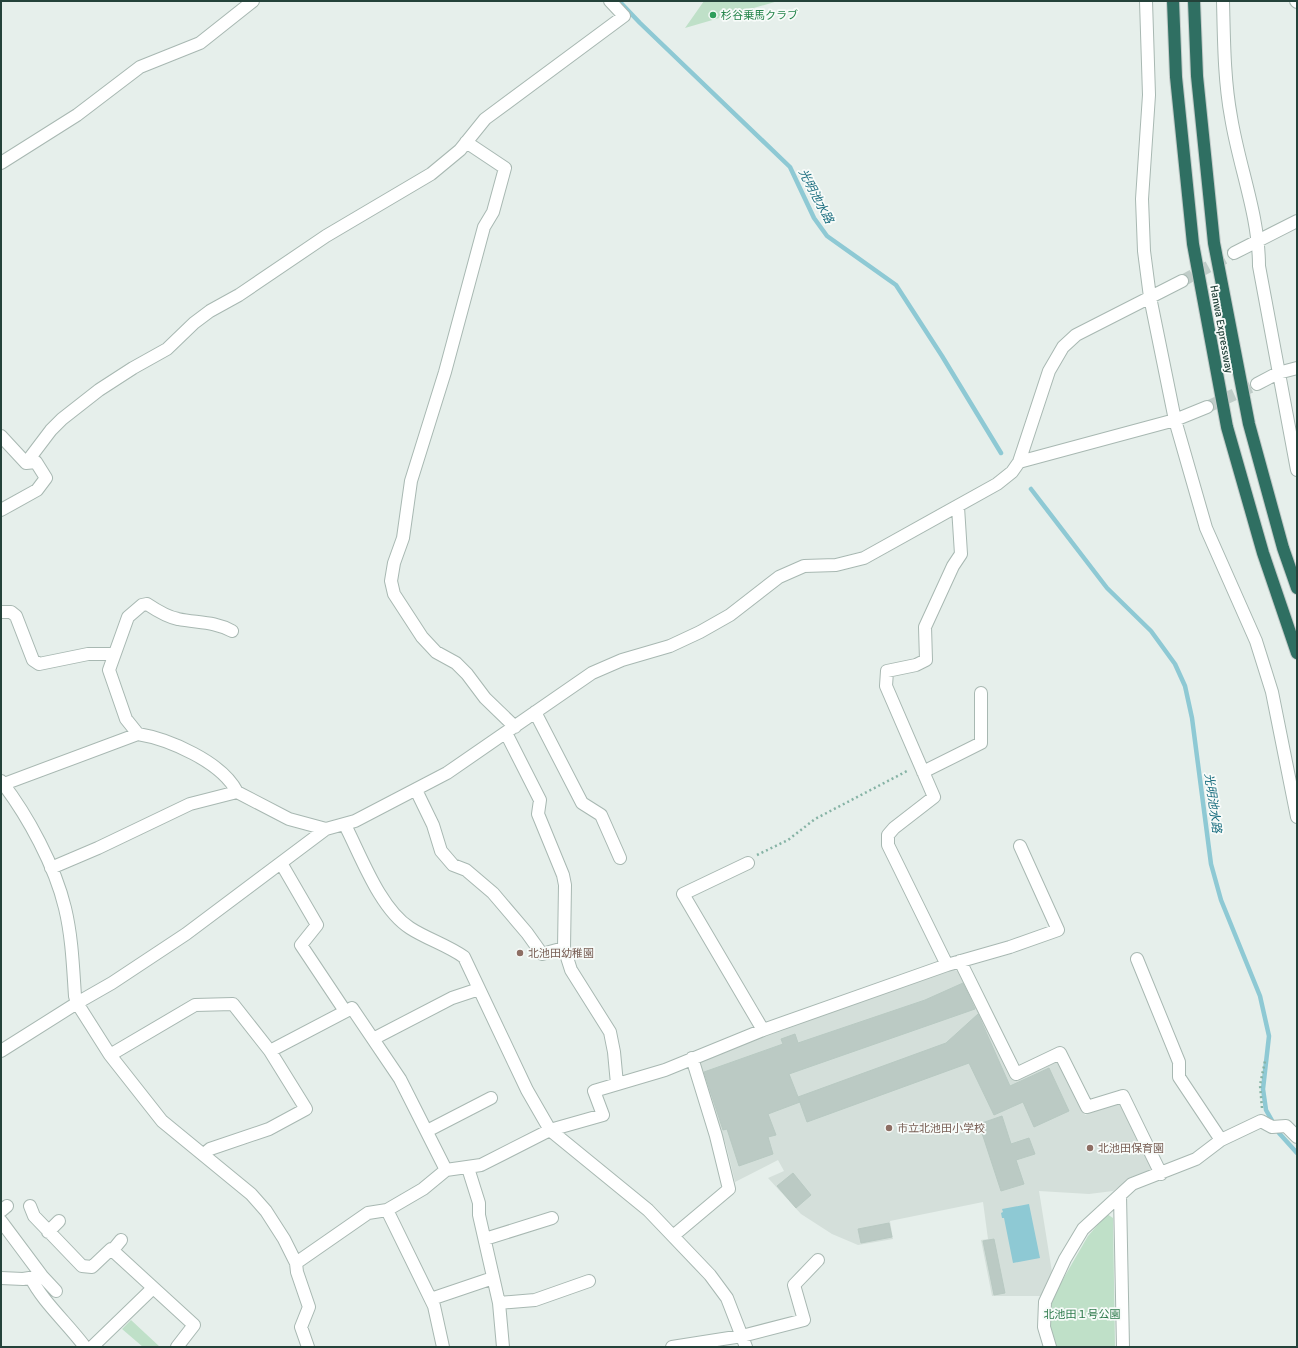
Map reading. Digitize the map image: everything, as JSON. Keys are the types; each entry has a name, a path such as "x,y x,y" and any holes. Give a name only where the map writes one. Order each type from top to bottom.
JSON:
{"highway":[{"name":"Hanwa Expressway","path":"1174,1 1176,77 1193,244 1227,427 1263,553 1297,653"},
{"name":"Hanwa Expressway","path":"1194,1 1197,76 1214,243 1249,424 1283,548 1297,588"}],"street":[{"path":"1,163 77,115 140,67 200,43 253,1"},
{"path":"26,463 51,430 62,419 99,390 133,368 167,350 194,323 210,311 238,295 326,236 431,174 460,150 485,119 624,16 610,1"},
{"path":"1146,1 1149,95 1142,199 1144,251 1150,297 1175,420 1206,528 1256,640 1269,684 1297,817"},
{"path":"1223,1 1224,59 1230,116 1259,240 1259,266 1297,470"},
{"path":"466,142 505,168 493,212 484,227 445,372 414,473 403,538 394,563 391,581 394,594 422,637 436,652 456,663 467,674 510,730 540,800 538,814 563,876 565,885 564,948 571,970 610,1032 614,1052 617,1084"},
{"path":"1234,253 1297,221"},
{"path":"1,1052 77,1003 112,983 186,934 326,829 345,825 447,773 592,673 622,660 670,646 700,632 730,615 779,577 804,566 836,565 864,558 997,484 1012,472 1019,462 1049,371 1063,348 1076,335 1182,281"},
{"path":"1257,384 1278,373 1297,368"},
{"path":"1019,462 1175,420 1207,407"},
{"path":"1,436 26,463"},
{"path":"1,510 37,490 46,478 36,462 26,463"},
{"path":"947,965 888,845 888,835 894,828 934,797 886,686 887,671 916,665 926,660 925,627 953,566 961,554 958,507"},
{"path":"138,734 126,719 109,670 128,617 142,605 147,604 176,619 219,624 232,631"},
{"path":"1,612 11,612 16,616 32,660 39,664 88,654 114,654"},
{"path":"922,768 981,743 981,692"},
{"path":"536,712 582,803 601,815 620,858"},
{"path":"308,1347 301,1327 309,1307 297,1272 296,1263 284,1239 266,1211 251,1194 162,1121 110,1055 77,1003 75,996 72,943 65,908 51,868 31,828 2,783 138,734 152,736 200,757 231,781 237,792 289,819 326,829"},
{"path":"416,790 433,826 441,851 453,865 466,870 493,893 527,933 542,954 564,948"},
{"path":"51,868 98,848 190,804 237,792"},
{"path":"345,825 384,903 399,920 410,929 451,947 464,957 527,1090 550,1130 648,1210 710,1275 727,1298 744,1342"},
{"path":"296,1263 368,1213 387,1210 423,1190 446,1170 481,1165 550,1130 603,1115 594,1091 665,1070 763,1030 947,965 1010,947 1058,930 1020,846"},
{"path":"280,863 317,925 301,945 345,1011"},
{"path":"748,863 682,894 763,1030"},
{"path":"1137,959 1179,1062 1179,1077 1221,1140"},
{"path":"960,961 1016,1074 1060,1053 1087,1107 1123,1096 1161,1174"},
{"path":"373,1039 452,998 479,989"},
{"path":"110,1055 196,1005 233,1004 270,1051 306,1109 269,1129 210,1149 204,1154"},
{"path":"270,1051 352,1008 400,1079 446,1170"},
{"path":"673,1236 729,1189 716,1136 692,1058"},
{"path":"427,1131 491,1098"},
{"path":"1050,1347 1044,1327 1045,1302 1065,1259 1084,1229 1132,1184 1161,1174 1196,1159 1221,1140 1266,1124 1286,1126 1297,1137"},
{"path":"468,1168 479,1203 479,1215 494,1278 499,1304 503,1347"},
{"path":"1120,1195 1123,1347"},
{"path":"30,1206 34,1216 82,1266 92,1267 122,1240"},
{"path":"387,1210 434,1306 443,1347"},
{"path":"485,1239 552,1218"},
{"path":"48,1232 60,1220"},
{"path":"1,1221 36,1277 56,1291"},
{"path":"112,1250 152,1289 194,1325 176,1347"},
{"path":"672,1347 744,1342 804,1320 794,1284 818,1260"},
{"path":"1,1278 36,1277"},
{"path":"36,1277 36,1288 71,1328 85,1347"},
{"path":"431,1299 494,1278"},
{"path":"499,1304 535,1300 589,1281"},
{"path":"92,1347 152,1289"}],"path":[{"path":"748,863 759,852 788,840 815,819 922,768"},
{"path":"1265,1061 1260,1085 1263,1113 1266,1124"}],"shaded area":[{"name":"市立北池田小学校","path":"950,969 962,972 1014,1079 1055,1060 1061,1063 1085,1115 1115,1102 1124,1104 1153,1169 1130,1179 1113,1191 1089,1194 1039,1191 1052,1272 1043,1296 992,1296 981,1240 988,1239 983,1202 890,1221 893,1239 858,1245 832,1234 801,1214 768,1178 784,1171 778,1160 735,1182 726,1145 697,1066 698,1058"}],"green space":[{"name":"杉谷乗馬クラブ","path":"704,1 778,1 685,28"},
{"name":"北池田１号公園","path":"1107,1214 1113,1218 1115,1347 1055,1347 1049,1320 1051,1300 1088,1236"},
{"path":"131,1320 160,1347 143,1347 122,1329"}],"water":[{"path":"1029,1204 1040,1258 1013,1263 1004,1218 1002,1218 1002,1209"}],"building":[{"path":"963,983 975,1009 789,1074 800,1102 768,1114 776,1135 768,1137 773,1154 739,1166 727,1129 723,1130 704,1072 783,1044 781,1039 795,1034 798,1043 925,1000"},
{"path":"978,1014 1010,1086 1049,1068 1069,1111 1034,1127 1023,1102 994,1115 969,1063 807,1122 798,1097 946,1043"},
{"path":"1002,1116 1011,1144 1029,1138 1035,1154 1016,1160 1024,1184 1001,1191 979,1124"},
{"path":"793,1173 811,1195 796,1208 777,1186"},
{"path":"889,1223 892,1237 861,1243 858,1229"},
{"path":"994,1239 1005,1293 994,1295 983,1241"}],"waterway":[{"name":"光明池水路","path":"619,1 790,167 814,218 827,236 896,285 942,356 1001,453"},
{"name":"光明池水路","path":"1031,489 1107,588 1151,631 1175,664 1185,686 1192,718 1211,864 1221,900 1260,996 1269,1036 1263,1089 1266,1110 1279,1133 1297,1153"}],"tunnel":[{"path":"1182,281 1234,253"},
{"path":"1207,407 1257,384"}],"place":[{"name":"杉谷乗馬クラブ","path":"713,15"},
{"name":"北池田幼稚園","path":"520,953"},
{"name":"市立北池田小学校","path":"889,1128"},
{"name":"北池田保育園","path":"1090,1148"}]}
